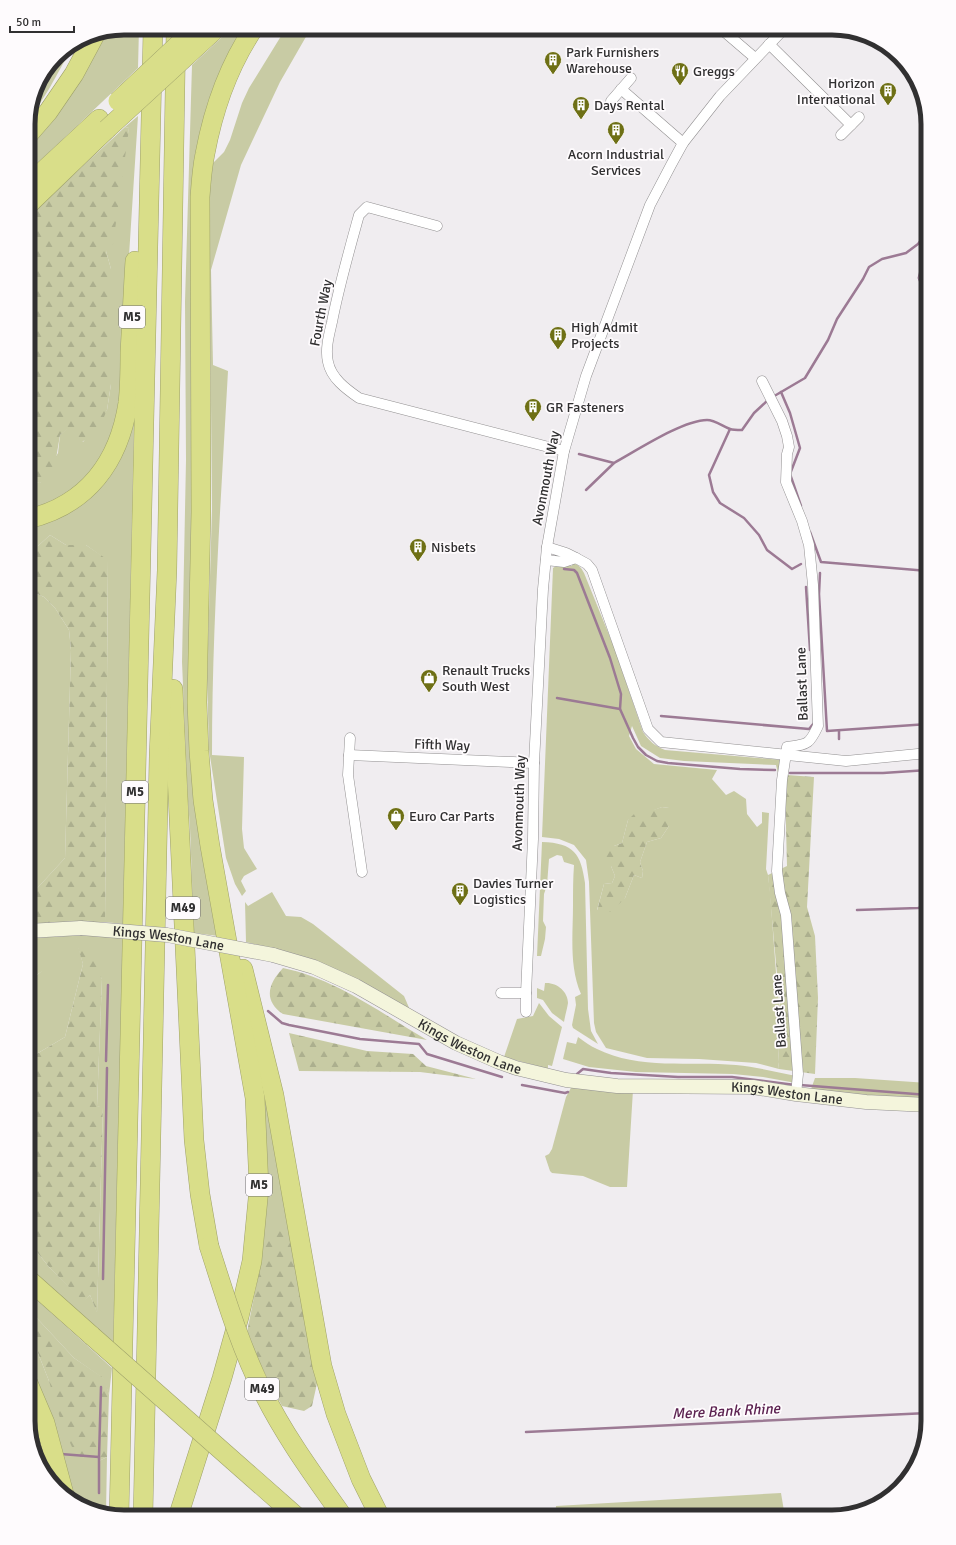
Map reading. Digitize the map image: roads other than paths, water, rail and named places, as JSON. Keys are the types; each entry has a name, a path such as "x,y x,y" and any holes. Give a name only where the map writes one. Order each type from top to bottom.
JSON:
{"highway":[{"name":"M5","path":"118,1510 153,35"},
{"name":"M5","path":"143,1510 158,772 167,570 176,35"},
{"path":"35,198 189,35"},
{"path":"35,179 104,124 209,35"},
{"name":"M5","path":"180,1510 222,1378 239,1317 252,1261 259,1188 255,1098 203,800 199,758 197,702 201,520 200,197 205,154 216,111 227,77 250,35"},
{"path":"35,127 48,112 74,74 92,41"},
{"name":"M5","path":"35,518 66,505 88,488 105,468 120,437 128,402 140,183 152,67"},
{"name":"M49","path":"167,570 194,1140 200,1194 209,1246 243,1347 264,1394 305,1463 338,1510"},
{"path":"210,846 216,864 274,1095 322,1366 336,1414 361,1479 376,1510"},
{"path":"35,1285 289,1510"},
{"path":"35,1399 45,1422 61,1484"}],"street":[{"path":"728,35 755,58"},
{"name":"Avonmouth Way","path":"526,1012 534,763 543,589 547,547 564,451 586,376 650,205 683,143 720,96 778,35"},
{"path":"769,44 851,125"},
{"path":"611,101 632,78"},
{"path":"621,90 683,143"},
{"path":"842,135 859,118"},
{"name":"Fourth Way","path":"437,226 367,207 359,215 336,298 327,344 328,363 333,374 347,390 359,398 564,451"},
{"name":"Ballast Lane","path":"762,381 782,421 787,436 789,447 787,454 786,482 804,527 809,545 813,585 818,726 812,740 805,744 787,747 787,756 782,780 777,871 780,893 786,915 798,1074 796,1094"},
{"path":"547,547 576,558 587,564 592,570 648,729 660,742 846,761 921,754"},
{"path":"546,560 564,562 576,558"},
{"path":"350,738 348,775 362,872"},
{"name":"Fifth Way","path":"349,755 534,763"},
{"name":"Kings Weston Lane","path":"35,931 81,928 167,935 273,955 314,967 356,986 456,1043 516,1068 566,1080 617,1086 754,1087 796,1094 866,1102 921,1105"},
{"path":"501,993 526,993"}],"water":[{"path":"921,266 921,286 918,278"}],"waterway":[{"path":"776,395 805,378 828,340 837,319 869,267 882,259 906,253 921,240"},
{"path":"781,392 790,413 800,448 790,474 801,506"},
{"path":"579,454 614,463 673,430 697,421 710,420 730,429 742,430 754,413 767,401"},
{"path":"730,429 709,475 713,492 720,503 744,518 759,535 767,550 792,569 801,564"},
{"path":"586,490 614,463"},
{"path":"810,532 821,562 921,570"},
{"path":"564,569 574,570 577,573 610,658 621,694 620,709 638,747 646,755 657,761 668,763 740,769 775,770"},
{"path":"820,573 819,594 827,731 921,724"},
{"path":"806,587 810,650"},
{"path":"557,698 620,709"},
{"path":"661,716 809,729 814,723"},
{"path":"839,731 839,739"},
{"path":"790,773 883,773 921,770"},
{"path":"857,910 921,907"},
{"path":"106,1061 108,985"},
{"path":"268,1011 282,1023 289,1025 360,1039 419,1044 427,1054 502,1077"},
{"path":"103,1279 107,1068"},
{"path":"577,1074 583,1069 611,1073 678,1077 732,1077 795,1085"},
{"path":"522,1085 565,1093 568,1092"},
{"path":"800,1085 921,1094"},
{"path":"61,1454 99,1457 101,1387"},
{"name":"Mere Bank Rhine","path":"526,1432 921,1413"},
{"path":"42,1455 46,1455"},
{"path":"99,1457 99,1493"}],"place":[{"name":"Park Furnishers Warehouse","path":"553,75"},
{"name":"Greggs","path":"680,86"},
{"name":"Horizon International","path":"888,106"},
{"name":"Days Rental","path":"581,120"},
{"name":"Acorn Industrial Services","path":"616,145"},
{"name":"High Admit Projects","path":"558,350"},
{"name":"GR Fasteners","path":"533,422"},
{"name":"Nisbets","path":"418,562"},
{"name":"Renault Trucks South West","path":"429,693"},
{"name":"Euro Car Parts","path":"396,831"},
{"name":"Davies Turner Logistics","path":"460,906"}]}
